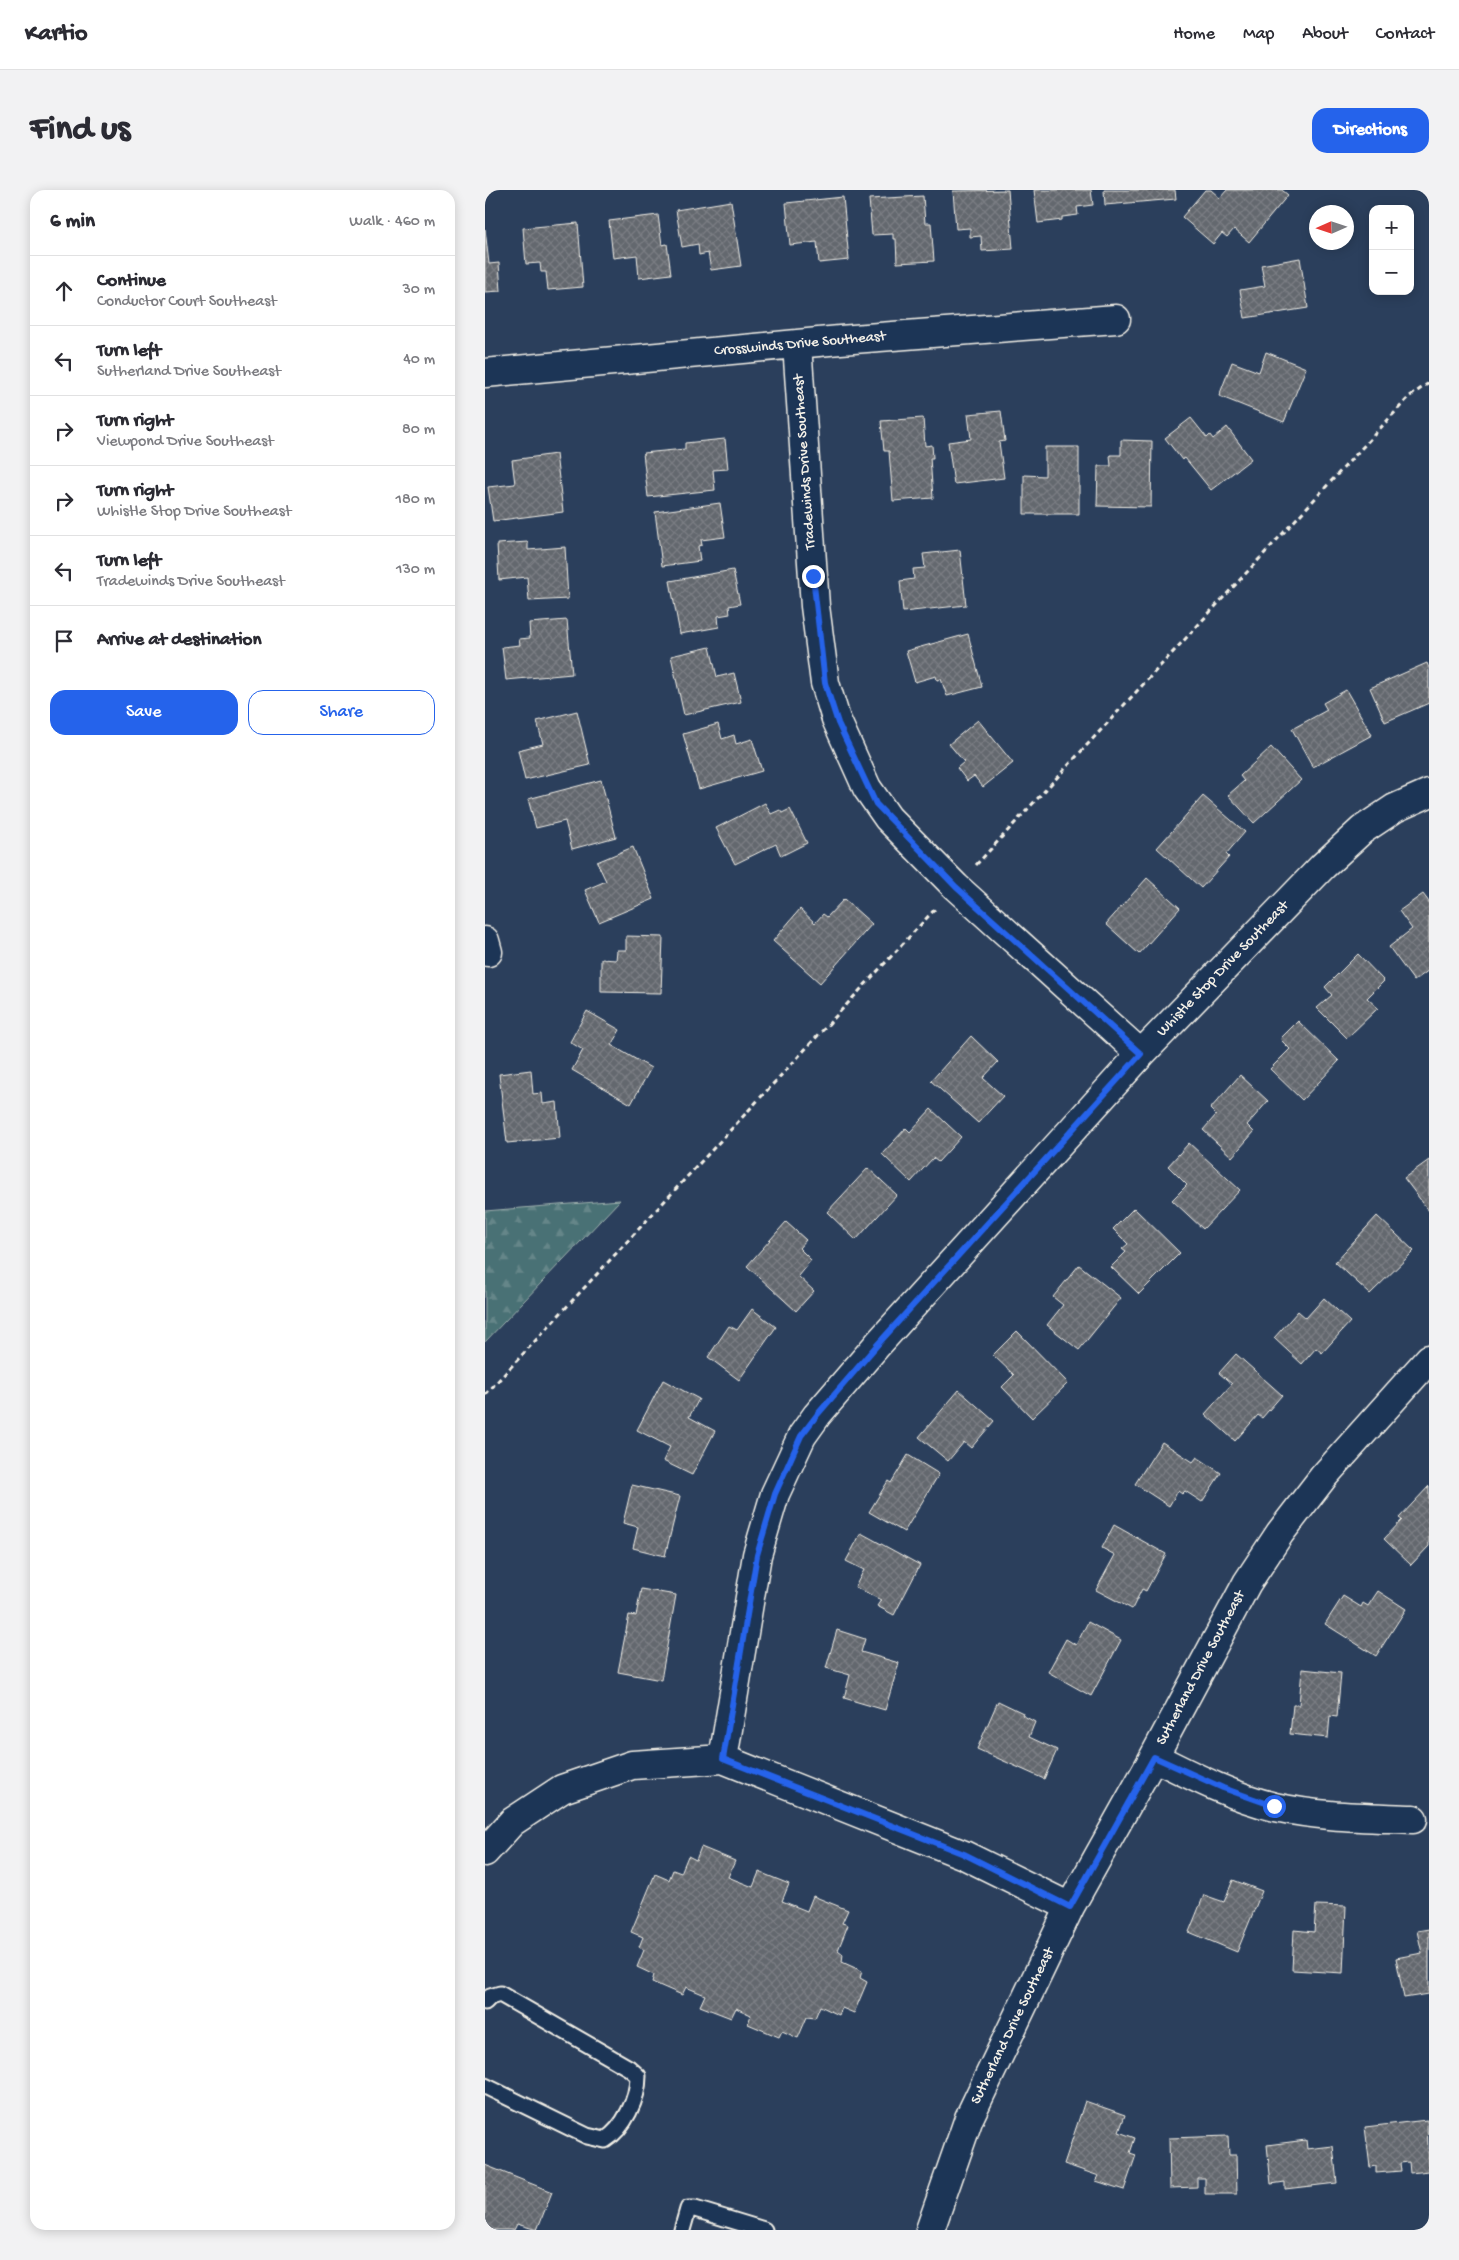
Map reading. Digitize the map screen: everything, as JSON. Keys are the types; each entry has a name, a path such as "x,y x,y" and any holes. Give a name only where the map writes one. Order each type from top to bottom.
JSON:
{"street":[{"name":"Crosswinds Drive Southeast","path":"485,373 797,344 1115,319"},
{"name":"Tradewinds Drive Southeast","path":"797,344 815,606 822,663 836,719 867,788 887,818 956,887 1141,1054"},
{"name":"Whistle Stop Drive Southeast","path":"723,1759 757,1555 775,1494 801,1436 872,1351 1141,1054 1323,866 1362,830 1395,808 1429,793"},
{"name":"Sutherland Drive Southeast","path":"935,2228 969,2118 1070,1907 1257,1567 1324,1476 1429,1359"},
{"path":"1154,1757 1223,1788 1274,1806 1342,1816 1413,1819"},
{"path":"485,1852 512,1822 562,1789 632,1765 723,1759 964,1854 1070,1907"}],"lane":[{"path":"485,2002 490,1997 500,1994 629,2068 638,2076 638,2090 617,2132 605,2140 587,2136 485,2086"},
{"path":"682,2230 689,2209 695,2209 764,2230"}],"green space":[{"path":"620,1200 485,1342 485,1211"}],"building":[{"path":"1008,190 1013,249 982,251 981,236 970,237 970,228 956,229 953,191"},
{"path":"1034,190 1091,190 1093,205 1077,207 1078,215 1062,217 1062,220 1038,223"},
{"path":"1104,190 1175,190 1176,199 1105,205"},
{"path":"1205,190 1211,190 1220,198 1227,190 1282,190 1288,195 1249,242 1234,229 1227,237 1222,233 1213,244 1182,217"},
{"path":"923,196 925,223 931,223 934,261 897,263 896,239 893,239 893,234 872,235 869,199"},
{"path":"843,197 849,260 819,263 817,242 790,245 786,203"},
{"path":"731,201 741,266 711,270 708,253 699,255 698,244 682,247 676,210"},
{"path":"658,215 662,245 667,244 671,274 639,278 637,255 613,258 609,221"},
{"path":"578,223 583,287 548,290 546,272 541,272 540,263 526,264 523,228"},
{"path":"485,229 489,264 499,263 501,291 485,292"},
{"path":"1300,258 1308,308 1245,318 1240,290 1265,286 1261,265"},
{"path":"1266,352 1306,368 1284,422 1219,396 1232,362 1259,372"},
{"path":"1001,411 1005,441 999,442 1004,478 954,484 948,442 971,439 968,414"},
{"path":"923,418 925,446 932,445 933,458 930,458 933,498 893,501 889,451 884,451 881,421"},
{"path":"1191,418 1207,438 1210,435 1213,439 1227,427 1251,459 1211,490 1185,458 1182,460 1165,438"},
{"path":"725,439 728,469 713,470 715,490 648,497 643,453 685,449 685,443"},
{"path":"1121,440 1152,441 1151,507 1097,506 1098,466 1111,466 1110,455 1121,455"},
{"path":"1045,447 1079,447 1079,514 1024,514 1024,475 1045,476"},
{"path":"556,454 563,512 493,521 488,487 515,484 512,460"},
{"path":"720,503 725,537 701,540 702,545 698,546 700,561 662,566 655,512"},
{"path":"528,542 528,550 565,547 568,599 529,601 527,577 499,580 497,544"},
{"path":"960,550 966,605 903,612 900,581 914,579 913,569 925,568 923,554"},
{"path":"733,570 740,604 729,606 730,614 718,616 719,627 680,634 670,581"},
{"path":"567,620 572,674 506,680 502,647 520,645 519,639 530,638 529,623"},
{"path":"968,634 982,687 947,696 941,679 937,680 936,676 915,682 906,651"},
{"path":"710,647 717,677 734,673 741,702 684,715 671,656"},
{"path":"1427,663 1429,668 1429,703 1385,722 1370,688"},
{"path":"1346,690 1372,735 1313,767 1292,729 1327,710 1323,703"},
{"path":"577,711 590,765 525,780 518,750 543,744 537,721"},
{"path":"978,720 1013,763 983,787 974,776 967,781 957,768 964,762 949,744"},
{"path":"718,724 722,739 734,735 736,744 752,739 762,771 699,789 683,734"},
{"path":"1271,747 1301,780 1254,823 1228,795 1244,781 1240,776"},
{"path":"601,780 616,837 572,849 565,821 536,828 528,799"},
{"path":"1203,796 1245,832 1226,854 1229,857 1201,888 1157,848"},
{"path":"765,803 771,814 780,810 782,813 790,809 807,843 781,856 776,844 735,864 716,828"},
{"path":"633,847 654,899 599,922 585,890 606,881 597,862"},
{"path":"1147,878 1180,908 1139,954 1106,924"},
{"path":"1423,894 1429,902 1429,970 1414,981 1389,947 1412,929 1399,911"},
{"path":"844,899 872,924 820,983 773,941 800,909 815,923 823,914 827,917"},
{"path":"626,936 663,937 661,993 601,992 601,959 616,960 617,950 626,950"},
{"path":"1358,954 1384,981 1367,998 1378,1008 1347,1038 1317,1008 1332,995 1325,987"},
{"path":"587,1011 620,1030 611,1045 651,1068 631,1104 572,1070 583,1050 570,1042"},
{"path":"1298,1021 1339,1061 1302,1100 1270,1069 1290,1049 1280,1039"},
{"path":"971,1036 998,1062 983,1078 1003,1096 978,1123 931,1081"},
{"path":"531,1070 533,1094 542,1093 543,1104 557,1102 560,1138 507,1143 499,1074"},
{"path":"1240,1075 1268,1101 1247,1125 1254,1132 1232,1157 1203,1130 1216,1115 1210,1109"},
{"path":"931,1109 961,1137 938,1162 933,1158 911,1182 882,1154 906,1128 910,1132"},
{"path":"1189,1143 1240,1190 1203,1229 1172,1200 1187,1185 1168,1166"},
{"path":"1429,1160 1429,1211 1404,1178"},
{"path":"868,1168 897,1195 856,1240 827,1212"},
{"path":"1134,1208 1180,1253 1139,1294 1111,1267 1126,1252 1122,1249 1128,1244 1113,1229"},
{"path":"1377,1216 1414,1251 1370,1294 1335,1262"},
{"path":"786,1222 806,1240 799,1248 811,1260 798,1276 814,1291 796,1311 747,1266"},
{"path":"1079,1265 1121,1298 1079,1350 1047,1325 1063,1305 1053,1297"},
{"path":"1324,1298 1350,1322 1322,1353 1316,1348 1302,1364 1274,1338 1298,1311 1306,1318"},
{"path":"752,1309 776,1327 739,1380 708,1357 729,1326 737,1330"},
{"path":"1017,1331 1068,1383 1032,1418 1002,1387 1014,1375 993,1355"},
{"path":"1236,1354 1282,1395 1262,1418 1258,1415 1235,1441 1205,1414 1232,1384 1219,1373"},
{"path":"663,1380 699,1399 689,1417 715,1431 692,1475 663,1461 670,1447 637,1430"},
{"path":"959,1390 994,1421 971,1448 964,1442 948,1461 919,1437"},
{"path":"1162,1442 1193,1462 1197,1457 1221,1473 1202,1502 1185,1491 1182,1494 1178,1491 1169,1506 1135,1484"},
{"path":"908,1455 939,1474 904,1532 869,1512 888,1481 891,1483"},
{"path":"632,1485 680,1496 665,1556 633,1548 638,1527 623,1523"},
{"path":"1429,1486 1429,1546 1411,1565 1384,1539 1402,1520 1399,1518"},
{"path":"1114,1525 1166,1554 1146,1591 1142,1589 1132,1609 1096,1590 1115,1555 1102,1548"},
{"path":"861,1533 920,1565 894,1615 877,1606 881,1600 855,1587 864,1570 846,1561"},
{"path":"641,1589 676,1595 661,1680 618,1672 629,1615 636,1616"},
{"path":"1378,1591 1406,1609 1376,1656 1325,1624 1343,1596 1361,1607 1363,1603 1368,1606"},
{"path":"1088,1622 1121,1640 1091,1696 1048,1672 1066,1639 1076,1645"},
{"path":"837,1630 865,1639 861,1652 899,1663 885,1710 844,1698 850,1675 826,1668"},
{"path":"1302,1669 1341,1673 1337,1717 1330,1716 1328,1738 1290,1734 1293,1705 1299,1705"},
{"path":"998,1701 1023,1713 1022,1715 1035,1722 1029,1737 1057,1750 1044,1779 977,1749"},
{"path":"701,1847 735,1861 728,1877 753,1887 759,1872 789,1884 782,1901 807,1911 813,1896 848,1910 842,1923 848,1925 838,1950 843,1954 842,1962 862,1971 860,1978 867,1982 854,2013 842,2008 839,2015 820,2006 815,2018 807,2017 798,2038 782,2031 779,2037 748,2024 751,2015 736,2008 731,2018 700,2006 705,1995 686,1987 682,1995 652,1982 654,1975 637,1967 644,1950 639,1947 643,1937 631,1932 655,1874 669,1880 673,1870 681,1873 688,1856 696,1860"},
{"path":"1233,1880 1262,1891 1237,1952 1189,1932 1204,1895 1224,1902"},
{"path":"1316,1905 1346,1906 1343,1973 1292,1970 1294,1930 1314,1932"},
{"path":"1429,1929 1429,1994 1404,1998 1396,1958 1422,1953 1417,1931"},
{"path":"1085,2101 1125,2115 1119,2132 1135,2138 1130,2153 1136,2155 1124,2190 1096,2181 1099,2176 1064,2164"},
{"path":"1427,2120 1429,2171 1410,2173 1409,2162 1400,2163 1401,2171 1376,2173 1376,2166 1370,2167 1365,2127"},
{"path":"1228,2136 1229,2155 1236,2155 1237,2194 1205,2194 1205,2178 1197,2178 1197,2187 1170,2188 1169,2138"},
{"path":"1306,2140 1307,2149 1333,2146 1337,2183 1285,2189 1285,2182 1271,2184 1267,2145"},
{"path":"485,2165 552,2192 537,2230 517,2224 514,2230 485,2230"}],"route":[{"path":"813,576 825,683 838,723 876,804 887,818 956,887 1141,1054 878,1344 801,1436 775,1494 757,1555 723,1759 964,1854 1070,1907 1154,1757 1223,1788 1274,1806"}]}
